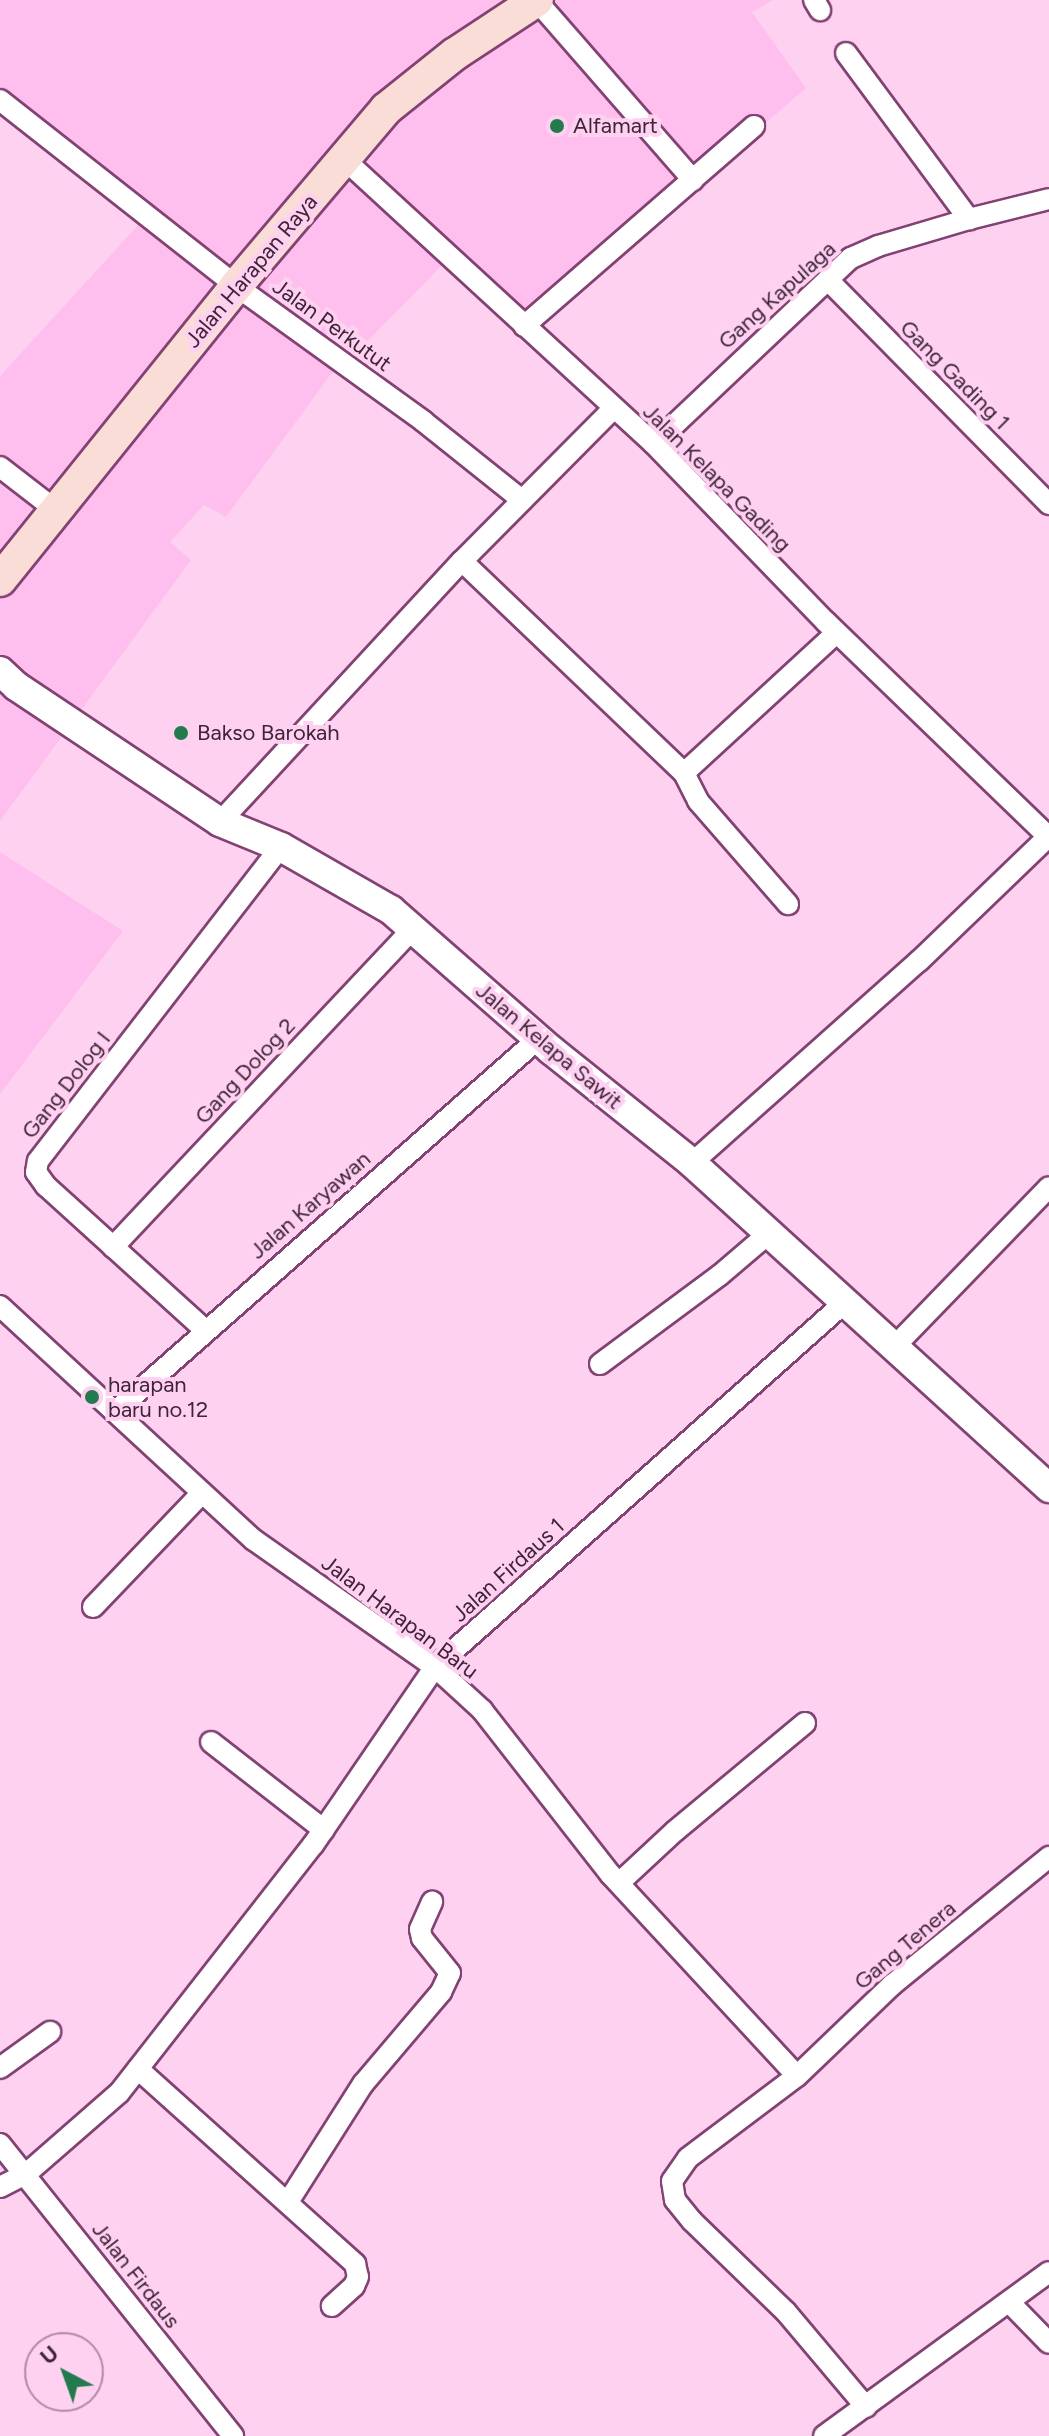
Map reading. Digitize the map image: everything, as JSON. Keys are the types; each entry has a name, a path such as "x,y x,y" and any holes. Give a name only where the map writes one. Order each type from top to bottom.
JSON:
{"main road":[{"name":"Jalan Harapan Raya","path":"0,580 236,286 386,109 455,54 537,0"},
{"name":"Jalan Kelapa Sawit","path":"0,671 16,686 220,822 281,847 391,910 538,1039 692,1163 843,1304 895,1346 1049,1488"}],"street":[{"path":"537,0 693,180"},
{"path":"846,53 969,219"},
{"name":"Jalan Perkutut","path":"0,100 236,286 423,421 522,500"},
{"path":"524,326 754,126"},
{"name":"Jalan Kelapa Gading","path":"344,159 654,444 836,633 1049,837"},
{"name":"Gang Kapulaga","path":"654,444 851,258 878,246 1049,199"},
{"name":"Gang Gading 1","path":"828,280 1049,504"},
{"path":"220,822 462,561 613,409"},
{"path":"0,467 57,511"},
{"path":"462,561 684,773 698,801 788,904"},
{"path":"684,773 836,633"},
{"path":"692,1163 919,961 1049,837"},
{"name":"Gang Dolog I","path":"205,1330 46,1186 36,1172 38,1161 281,847"},
{"name":"Gang Dolog 2","path":"113,1247 413,929"},
{"name":"Jalan Karyawan","path":"116,1411 538,1039"},
{"path":"895,1346 1049,1187"},
{"path":"600,1364 709,1283 768,1234"},
{"name":"Jalan Firdaus 1","path":"0,2187 26,2174 119,2093 208,1984 324,1830 435,1667 843,1304"},
{"name":"Jalan Harapan Baru","path":"0,1306 254,1540 435,1667 482,1710 619,1883 797,2076"},
{"path":"93,1607 202,1493"},
{"path":"619,1883 675,1831 805,1723"},
{"path":"211,1742 324,1830"},
{"name":"Gang Tenera","path":"866,2407 786,2312 692,2221 675,2200 672,2181 688,2158 797,2076 892,1985 1049,1857"},
{"path":"288,2202 363,2084 441,1992 450,1973 422,1938 420,1929 432,1902"},
{"path":"0,2068 50,2032"},
{"path":"138,2069 355,2264 358,2277 354,2286 332,2306"},
{"name":"Jalan Firdaus","path":"0,2144 233,2436"},
{"path":"828,2435 1049,2272"},
{"path":"1009,2302 1049,2343"}],"shaded area":[{"path":"0,0 773,0 752,12 806,88 532,324 455,252 355,354 334,370 226,517 204,505 170,542 191,560 0,821 0,376 140,223 0,112"},
{"path":"0,852 123,931 0,1094"}],"place":[{"name":"Alfamart","path":"557,126"},
{"name":"Bakso Barokah","path":"181,733"},
{"name":"harapan baru no.12","path":"92,1397"}]}
